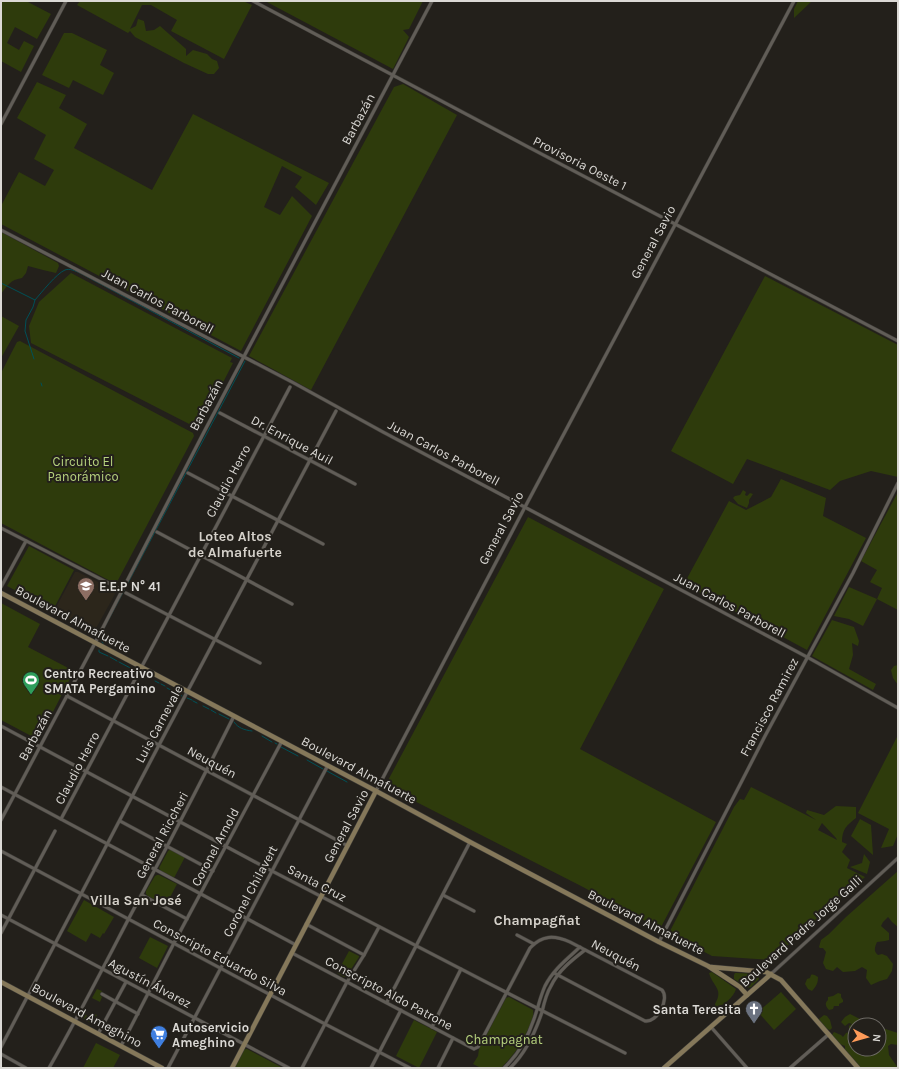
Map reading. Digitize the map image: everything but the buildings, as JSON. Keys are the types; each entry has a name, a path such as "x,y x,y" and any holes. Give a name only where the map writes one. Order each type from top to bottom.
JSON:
{"main road":[{"name":"Boulevard Almafuerte","path":"1,593 328,765 659,942 708,966 734,982 747,995"},
{"name":"General Savio","path":"232,1068 376,791"},
{"name":"Boulevard Almafuerte","path":"708,966 735,970 762,971 781,980 858,1068"},
{"name":"Boulevard Padre Jorge Galli","path":"664,1068 771,974"},
{"name":"Boulevard Ameghino","path":"1,982 162,1068"}],"street":[{"path":"1,124 66,1"},
{"name":"Provisoria Oeste 1","path":"253,1 898,341"},
{"name":"Barbazán","path":"1,820 95,643 243,357 432,1"},
{"name":"General Savio","path":"376,791 794,1"},
{"name":"Juan Carlos Parborell","path":"1,230 325,400 807,657 898,708"},
{"name":"Claudio Herro","path":"61,819 140,667 290,387"},
{"name":"Luis Carnevale","path":"1,1046 336,411"},
{"name":"Dr. Enrique Auil","path":"220,413 354,484"},
{"path":"188,473 323,544"},
{"name":"Francisco Ramirez","path":"659,942 898,483"},
{"path":"1,528 122,590"},
{"path":"157,532 292,604"},
{"path":"1,588 26,541"},
{"path":"126,592 260,663"},
{"name":"Neuquén","path":"67,696 348,846"},
{"name":"General Riccheri","path":"49,1068 168,846 234,716"},
{"name":"Santa Cruz","path":"1,726 133,795 272,871 625,1053"},
{"name":"Coronel Arnold","path":"121,1046 174,943 282,741"},
{"name":"Coronel Chilavert","path":"168,1068 328,765"},
{"path":"1,787 296,945"},
{"path":"120,821 213,871"},
{"path":"1,933 55,831"},
{"path":"387,1002 470,842"},
{"name":"Conscripto Eduardo Silva","path":"1,851 410,1068"},
{"name":"Boulevard Padre Jorge Galli","path":"771,974 898,858"},
{"path":"142,895 188,919"},
{"path":"443,895 474,911"},
{"name":"Agustín Álvarez","path":"1,915 289,1068"},
{"path":"306,924 364,955"},
{"path":"302,1068 347,982 379,927"},
{"path":"507,993 530,948 534,944 517,935"},
{"name":"Neuquén","path":"534,944 544,938 557,937 566,940 662,990 665,997 660,1010 654,1019 651,1021 645,1021 558,974"},
{"path":"504,1068 517,1055 524,1043 545,987 550,978 580,947"},
{"path":"510,1068 518,1061 534,1035 551,985 558,974 585,950"},
{"name":"Conscripto Aldo Patrone","path":"292,953 474,1049 478,1047 507,993"},
{"path":"432,1027 462,969"},
{"path":"554,973 558,974"},
{"path":"98,1034 126,982"},
{"path":"102,994 138,1014"},
{"path":"371,1068 402,1010"},
{"path":"711,1027 747,1068"},
{"path":"790,1068 829,1034"},
{"path":"438,1068 453,1038"},
{"path":"1,1054 26,1068"}],"shaded area":[{"name":"E.E.P N° 41","path":"75,572 78,572 114,590 115,594 94,632 54,611"}],"green space":[{"path":"1,1 26,1 51,14 37,39 15,27 7,43 19,50 24,41 34,46 21,72 1,61"},
{"path":"80,1 243,1 252,5 224,59 171,31 177,20 151,5 142,5 130,29 136,26 138,19 144,21 146,31 154,30 160,26 186,49 186,56 193,50 207,54 212,59 217,61 219,68 214,74 208,74 135,37 130,31 128,33 77,5"},
{"path":"265,1 423,1 409,29 403,30 409,37 393,69"},
{"path":"798,1 812,1 794,18 794,9"},
{"path":"64,33 72,33 107,50 100,65 114,73 103,95 73,80 69,88 42,75"},
{"path":"37,82 66,95 59,108 87,124 74,148 152,190 193,114 329,183 316,205 295,187 302,177 282,166 264,207 280,215 292,196 312,216 241,351 1,224 1,206 19,172 45,186 54,170 34,159 46,135 17,118"},
{"path":"403,84 457,115 311,390 249,356 394,87"},
{"path":"1,232 58,263 59,266 56,273 28,266 26,273 22,278 12,282 1,294"},
{"path":"71,273 232,358 230,362 233,363 199,429 31,343 29,326 39,302"},
{"path":"765,276 898,345 898,477 871,471 840,481 830,490 747,459 733,484 671,451"},
{"path":"1,316 19,326 1,358"},
{"name":"Circuito El Panorámico","path":"20,341 193,433 194,436 117,582 114,583 1,523 1,373 17,342"},
{"path":"781,479 826,498 823,516 866,538 807,650 684,584 729,501 746,510 771,497"},
{"path":"743,490 746,492 745,495 747,496 750,493 753,494 749,500 747,508 738,504 733,498 740,495"},
{"path":"898,492 898,610 877,599 882,588 870,582 877,570 861,561"},
{"path":"528,517 664,589 580,749 716,822 660,929 583,887 385,786"},
{"path":"29,546 74,570 53,610 7,586"},
{"path":"849,587 877,599 863,626 849,619 834,616"},
{"name":"Centro Recreativo SMATA Pergamino","path":"1,603 40,624 28,647 74,671 39,739 1,720"},
{"path":"832,620 854,627 859,641 858,646 852,643 853,655 849,669 876,684 873,690 812,656"},
{"path":"898,665 898,685 893,678 891,670 894,666"},
{"path":"898,735 898,834 893,846 881,848 889,829 858,813"},
{"path":"751,787 816,820 806,813 807,810 824,815 836,806 856,807 856,818 848,825 843,834 842,842 847,844 842,852 850,860 847,868 865,877 771,960 712,956 669,933 734,807 740,799 744,800","holes":["822,823 837,840 818,830"]},
{"path":"860,819 871,825 873,855 851,836"},
{"path":"171,849 185,857 174,878 161,871 159,868 168,851"},
{"path":"864,854 870,862 867,874 850,867 862,863"},
{"path":"898,871 898,927 888,917 881,926 889,933 889,940 877,942 875,949 875,952 878,955 882,954 887,956 893,964 892,971 887,979 871,985 866,978 867,970 862,967 855,971 843,972 837,967 833,971 826,969 823,963 826,952 823,948 819,947 821,940"},
{"path":"157,875 177,884 166,905 146,894 146,891"},
{"path":"84,900 114,917 100,938 91,933 86,942 67,931"},
{"path":"150,937 168,946 157,968 139,958"},
{"path":"349,951 359,957 346,977 344,977 337,973"},
{"path":"712,972 736,989 728,1001 715,1008 718,991 709,973"},
{"path":"735,973 756,974 759,979 751,987 747,988 734,979"},
{"path":"811,975 818,977 818,981 812,991 808,989 805,984"},
{"path":"97,989 102,991 100,995 102,997 100,1002 92,998"},
{"path":"781,992 796,1009 774,1030 758,1012"},
{"path":"838,993 841,994 843,1002 839,1004 839,1006 834,1006 833,1009 829,1010 826,1006 828,997"},
{"name":"Champagnat","path":"509,997 533,1010 531,1023 518,1048 501,1068 481,1068 473,1064 478,1056 479,1049 506,998"},
{"path":"84,1014 91,1018 94,1014 97,1015 92,1024 82,1018"},
{"path":"850,1014 856,1017 847,1017 847,1024 845,1026 841,1022"},
{"path":"824,1015 830,1020 832,1028 830,1030 823,1026 819,1019"},
{"path":"414,1020 437,1032 419,1068 396,1056"},
{"path":"887,1030 898,1033 898,1045 891,1044 888,1046 889,1055 898,1068 861,1068 851,1057 887,1057"},
{"path":"834,1032 843,1037 846,1033 847,1052 845,1050 845,1046 840,1044 831,1036"},
{"path":"96,1043 120,1055 113,1068 83,1068"},
{"path":"247,1049 283,1068 234,1068 243,1050"}],"waterway":[{"path":"35,300 58,275 69,269 80,273 239,358"},
{"path":"1,283 35,300 26,320 25,331 34,359"},
{"path":"103,643 100,636 245,361"},
{"path":"99,650 99,652 108,656"},
{"path":"110,657 117,661"},
{"path":"119,662 136,671"},
{"path":"141,673 148,677"},
{"path":"155,681 159,683"},
{"path":"161,684 165,686"},
{"path":"167,688 182,696"},
{"path":"187,698 192,700"},
{"path":"193,701 197,703"},
{"path":"203,706 209,709"},
{"path":"211,710 216,713"},
{"path":"219,714 229,719"},
{"path":"234,722 237,726 252,731"},
{"path":"262,736 272,742"},
{"path":"281,747 298,756"},
{"path":"307,760 323,769"},
{"path":"327,771 347,782"}],"place":[{"name":"E.E.P N° 41","path":"86,601"},
{"name":"Centro Recreativo SMATA Pergamino","path":"31,695"},
{"name":"Santa Teresita","path":"754,1024"},
{"name":"Autoservicio Ameghino","path":"159,1049"}],"district":[{"name":"Loteo Altos de Almafuerte","path":"235,544"},
{"name":"Villa San José","path":"136,900"},
{"name":"Champagñat","path":"537,920"}]}
